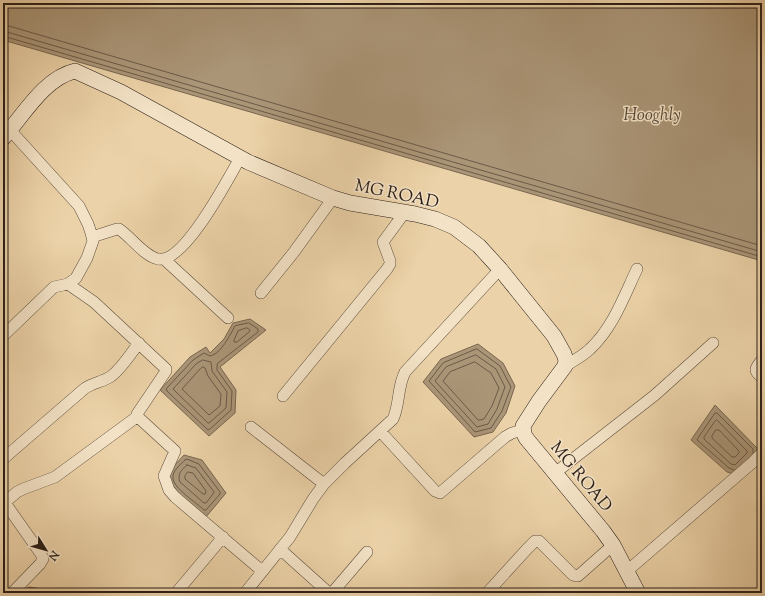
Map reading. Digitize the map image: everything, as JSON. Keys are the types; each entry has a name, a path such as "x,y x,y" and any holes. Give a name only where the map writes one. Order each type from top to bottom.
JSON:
{"street":[{"name":"MG ROAD","path":"7,134 39,94 62,75 75,71 121,92 248,162 333,198 350,203 405,212 435,219 454,227 479,246 500,269 554,336 564,354 566,360 565,366"},
{"path":"3,336 52,289 57,286 68,284 78,275 87,258 93,241 88,224 79,206 7,134"},
{"path":"92,237 119,229 148,255 159,259 164,259 171,256 178,251 197,229 240,158"},
{"path":"261,293 294,252 333,198"},
{"path":"283,396 387,269 390,264 390,260 383,242 405,212"},
{"path":"164,259 228,318"},
{"path":"245,593 294,532 313,499 324,484 392,421 405,372 500,269"},
{"path":"380,431 435,492 440,493 506,437 512,433 523,430 523,426 539,401 565,366 586,353 606,332 637,269"},
{"path":"12,593 40,564 42,559 41,554 4,502 23,489 55,477 138,416 137,414 166,371 164,367 139,343 94,302 68,284"},
{"path":"3,459 84,389 115,373 139,343"},
{"path":"555,473 655,395 713,343"},
{"path":"762,360 756,370 762,377"},
{"path":"138,416 174,451 164,476 170,491 262,571"},
{"path":"251,427 324,484"},
{"name":"MG ROAD","path":"523,430 526,438 603,531 613,546 638,593"},
{"path":"626,572 762,453"},
{"path":"176,593 223,537"},
{"path":"487,593 535,541 539,541 573,575 578,576 613,546"},
{"path":"280,550 329,593"},
{"path":"332,593 367,552"}],"water":[{"name":"Hooghly","path":"3,3 762,3 762,261 3,40"},
{"path":"250,319 266,330 220,367 236,390 235,413 209,436 160,390 190,357 206,347 210,353 224,339 233,323"},
{"path":"478,344 503,363 515,386 506,413 493,432 474,437 423,382 441,359"},
{"path":"715,405 757,448 757,457 737,475 727,472 691,440"},
{"path":"184,455 202,460 226,493 206,517 172,488 168,478 172,468"},
{"path":"29,587 61,592 62,593 22,593"}]}
